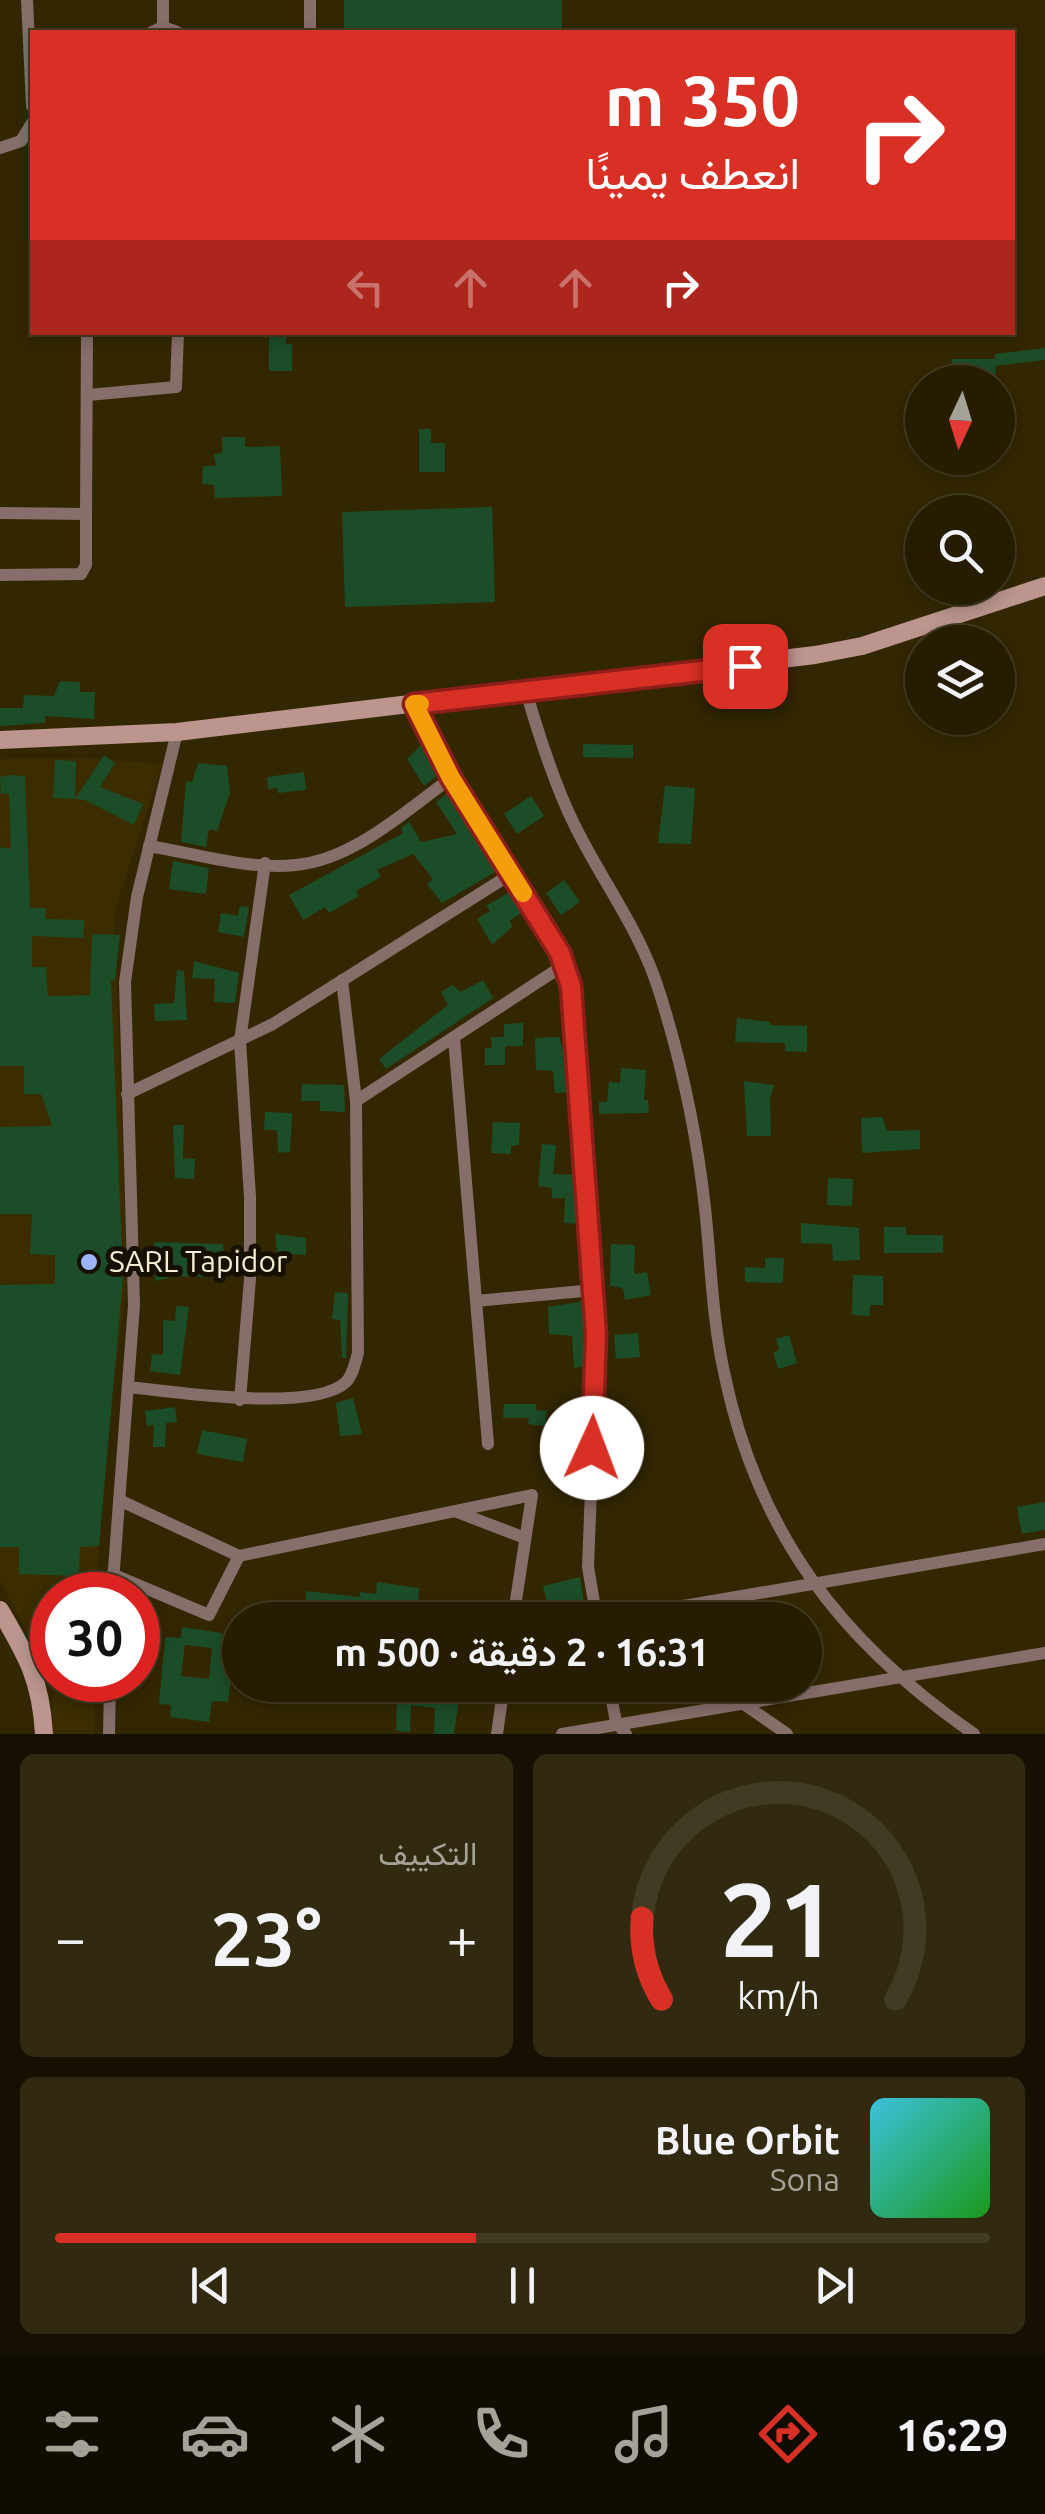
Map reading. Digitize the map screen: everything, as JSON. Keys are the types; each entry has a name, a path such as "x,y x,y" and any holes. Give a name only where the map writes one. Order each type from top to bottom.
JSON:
{"main road":[{"path":"0,740 177,732 815,655 876,641 1045,586"},
{"path":"0,1610 34,1668 42,1696 44,1734"}],"street":[{"path":"27,0 30,33"},
{"path":"158,30 163,0"},
{"path":"310,0 310,30"},
{"path":"0,148 21,141 30,126"},
{"path":"0,574 80,574 86,565 87,335"},
{"path":"88,395 176,387 178,335"},
{"path":"0,513 86,514"},
{"path":"526,691 575,826 620,900 659,990 690,1102 724,1372 748,1462 791,1554 836,1613 922,1698 974,1734"},
{"path":"414,704 451,778 564,965 571,986 596,1334 588,1567 596,1602"},
{"path":"112,1572 134,1306 125,982 149,846 177,732"},
{"path":"149,846 266,864 298,865 342,850 451,778"},
{"path":"240,1400 250,1278 250,1197 240,1041 266,864"},
{"path":"127,1094 240,1041 512,874"},
{"path":"356,1101 564,965"},
{"path":"129,1387 240,1400 320,1392 344,1385 351,1376 358,1353 356,1101 342,980"},
{"path":"454,1038 488,1444"},
{"path":"476,1300 594,1290"},
{"path":"119,1500 239,1556 532,1495 516,1602"},
{"path":"454,1511 525,1538"},
{"path":"700,1602 1045,1544"},
{"path":"160,1594 210,1615 239,1556"},
{"path":"822,1689 1045,1653"},
{"path":"109,1734 110,1702"},
{"path":"498,1734 502,1702"},
{"path":"612,1702 616,1722 626,1734"},
{"path":"562,1734 741,1702 787,1734"}],"shaded area":[{"path":"87,758 162,764 114,913 127,1278 102,1475 98,1572 30,1572 30,1636 0,1581 0,759"},
{"path":"53,1702 94,1702 95,1734 53,1734"}],"building":[{"path":"344,0 562,0 562,30 344,30"},
{"path":"269,335 286,335 286,344 292,344 292,371 269,371"},
{"path":"1045,348 1045,360 952,365 952,359 995,359 995,354"},
{"path":"419,429 431,429 431,443 445,443 445,472 419,472"},
{"path":"222,437 245,437 245,447 280,446 282,496 215,498 214,485 202,484 203,466 216,466 214,454 222,453"},
{"path":"492,507 495,602 345,607 342,512"},
{"path":"60,681 80,682 80,692 95,692 94,719 45,716 45,723 0,726 0,708 23,708 24,695 54,696"},
{"path":"423,743 438,775 424,786 407,759"},
{"path":"583,744 633,745 633,758 583,757"},
{"path":"104,755 115,763 100,787 143,804 134,825 85,800 75,799"},
{"path":"55,760 76,761 75,799 53,798"},
{"path":"198,763 227,766 230,793 217,831 209,829 206,847 181,842 186,781 192,782"},
{"path":"304,772 306,790 278,793 277,788 268,789 267,777"},
{"name":"SARL Tapidor","path":"25,776 30,908 46,908 45,919 84,920 83,938 32,936 32,967 46,967 48,996 90,995 92,934 120,935 115,980 111,980 123,1277 99,1546 80,1547 79,1572 19,1574 19,1547 0,1547 0,1285 55,1284 55,1255 30,1254 32,1214 0,1214 0,1127 52,1126 41,1094 24,1094 24,1066 0,1066 0,847 11,849 9,794 1,794 0,777"},
{"path":"665,786 695,788 691,844 658,843"},
{"path":"448,793 497,871 442,903 427,884 433,879 413,854 377,870 381,877 356,891 359,896 329,913 325,907 303,920 289,895 403,833 401,828 409,822 421,842 457,834 436,802"},
{"path":"531,796 544,816 517,834 504,814"},
{"path":"173,861 209,868 206,894 169,889"},
{"path":"564,880 580,902 561,915 546,893"},
{"path":"510,892 523,912 509,921 513,926 492,945 477,919 490,911 486,906"},
{"path":"240,906 249,907 244,937 218,932 221,913 238,916"},
{"path":"194,961 239,973 235,1003 214,1002 215,979 192,978"},
{"path":"177,970 184,971 187,1020 155,1021 154,1004 174,1003"},
{"path":"483,980 493,998 386,1069 379,1059 448,1005 441,992 452,985 461,992"},
{"path":"737,1018 770,1025 807,1026 807,1052 785,1051 785,1043 735,1042"},
{"path":"523,1023 523,1046 505,1046 505,1065 485,1065 485,1048 492,1048 491,1037 504,1037 504,1024"},
{"path":"559,1037 566,1058 569,1092 555,1093 553,1071 536,1070 535,1038"},
{"path":"621,1068 646,1070 644,1100 648,1100 649,1113 599,1114 599,1102 607,1102 609,1082 620,1083"},
{"path":"744,1081 774,1085 770,1098 771,1136 747,1136"},
{"path":"302,1084 344,1085 345,1112 320,1111 320,1101 301,1101"},
{"path":"265,1112 292,1113 290,1152 278,1153 277,1130 264,1130"},
{"path":"882,1117 887,1131 920,1130 920,1149 862,1153 861,1118"},
{"path":"493,1122 520,1123 519,1145 511,1146 511,1154 491,1153"},
{"path":"173,1125 184,1125 183,1158 195,1159 194,1179 175,1178"},
{"path":"542,1144 556,1145 553,1174 575,1175 579,1224 564,1223 565,1198 552,1198 552,1188 538,1186"},
{"path":"828,1178 853,1179 852,1206 827,1205"},
{"path":"801,1223 859,1228 860,1260 833,1261 832,1244 801,1243"},
{"path":"884,1227 906,1227 906,1235 943,1235 943,1253 884,1253"},
{"path":"275,1234 306,1238 306,1255 277,1254"},
{"path":"154,1242 223,1244 227,1278 177,1276 155,1281"},
{"path":"611,1244 635,1245 634,1274 647,1272 651,1295 625,1300 623,1288 610,1286"},
{"path":"765,1258 784,1258 783,1283 745,1282 745,1267 765,1268"},
{"path":"853,1275 883,1276 883,1305 870,1305 870,1316 852,1315"},
{"path":"335,1292 348,1293 346,1358 342,1358 340,1320 332,1319"},
{"path":"584,1301 586,1366 574,1368 572,1336 549,1334 548,1307"},
{"path":"176,1306 189,1307 180,1375 150,1371 152,1354 163,1355 163,1320 175,1321"},
{"path":"638,1333 640,1357 616,1359 614,1335"},
{"path":"789,1335 797,1363 778,1369 773,1352 779,1350 776,1339"},
{"path":"353,1398 362,1434 340,1436 336,1403"},
{"path":"504,1404 536,1404 536,1410 547,1411 545,1426 528,1424 529,1418 503,1418"},
{"path":"175,1407 177,1422 166,1423 165,1447 153,1447 154,1425 147,1426 145,1411"},
{"path":"202,1430 247,1439 243,1462 197,1454"},
{"path":"1045,1502 1045,1530 1022,1534 1017,1507"},
{"path":"580,1577 584,1602 547,1602 543,1586"},
{"path":"377,1582 419,1588 418,1601 433,1602 305,1602 306,1591 360,1597 360,1592 376,1594"},
{"path":"182,1627 222,1633 222,1702 212,1701 209,1722 170,1717 171,1705 159,1704 165,1637 181,1638","holes":["185,1645 212,1648 209,1679 181,1676"]},
{"path":"397,1702 459,1702 454,1734 434,1734 435,1708 411,1705 410,1732 396,1731"}],"slow traffic":[{"path":"420,704 414,704 451,778 523,893"}],"place":[{"name":"SARL Tapidor","path":"89,1262"}],"route":[{"path":"592,1448 596,1334 571,986 560,953 451,778 414,704 745,666"}]}
